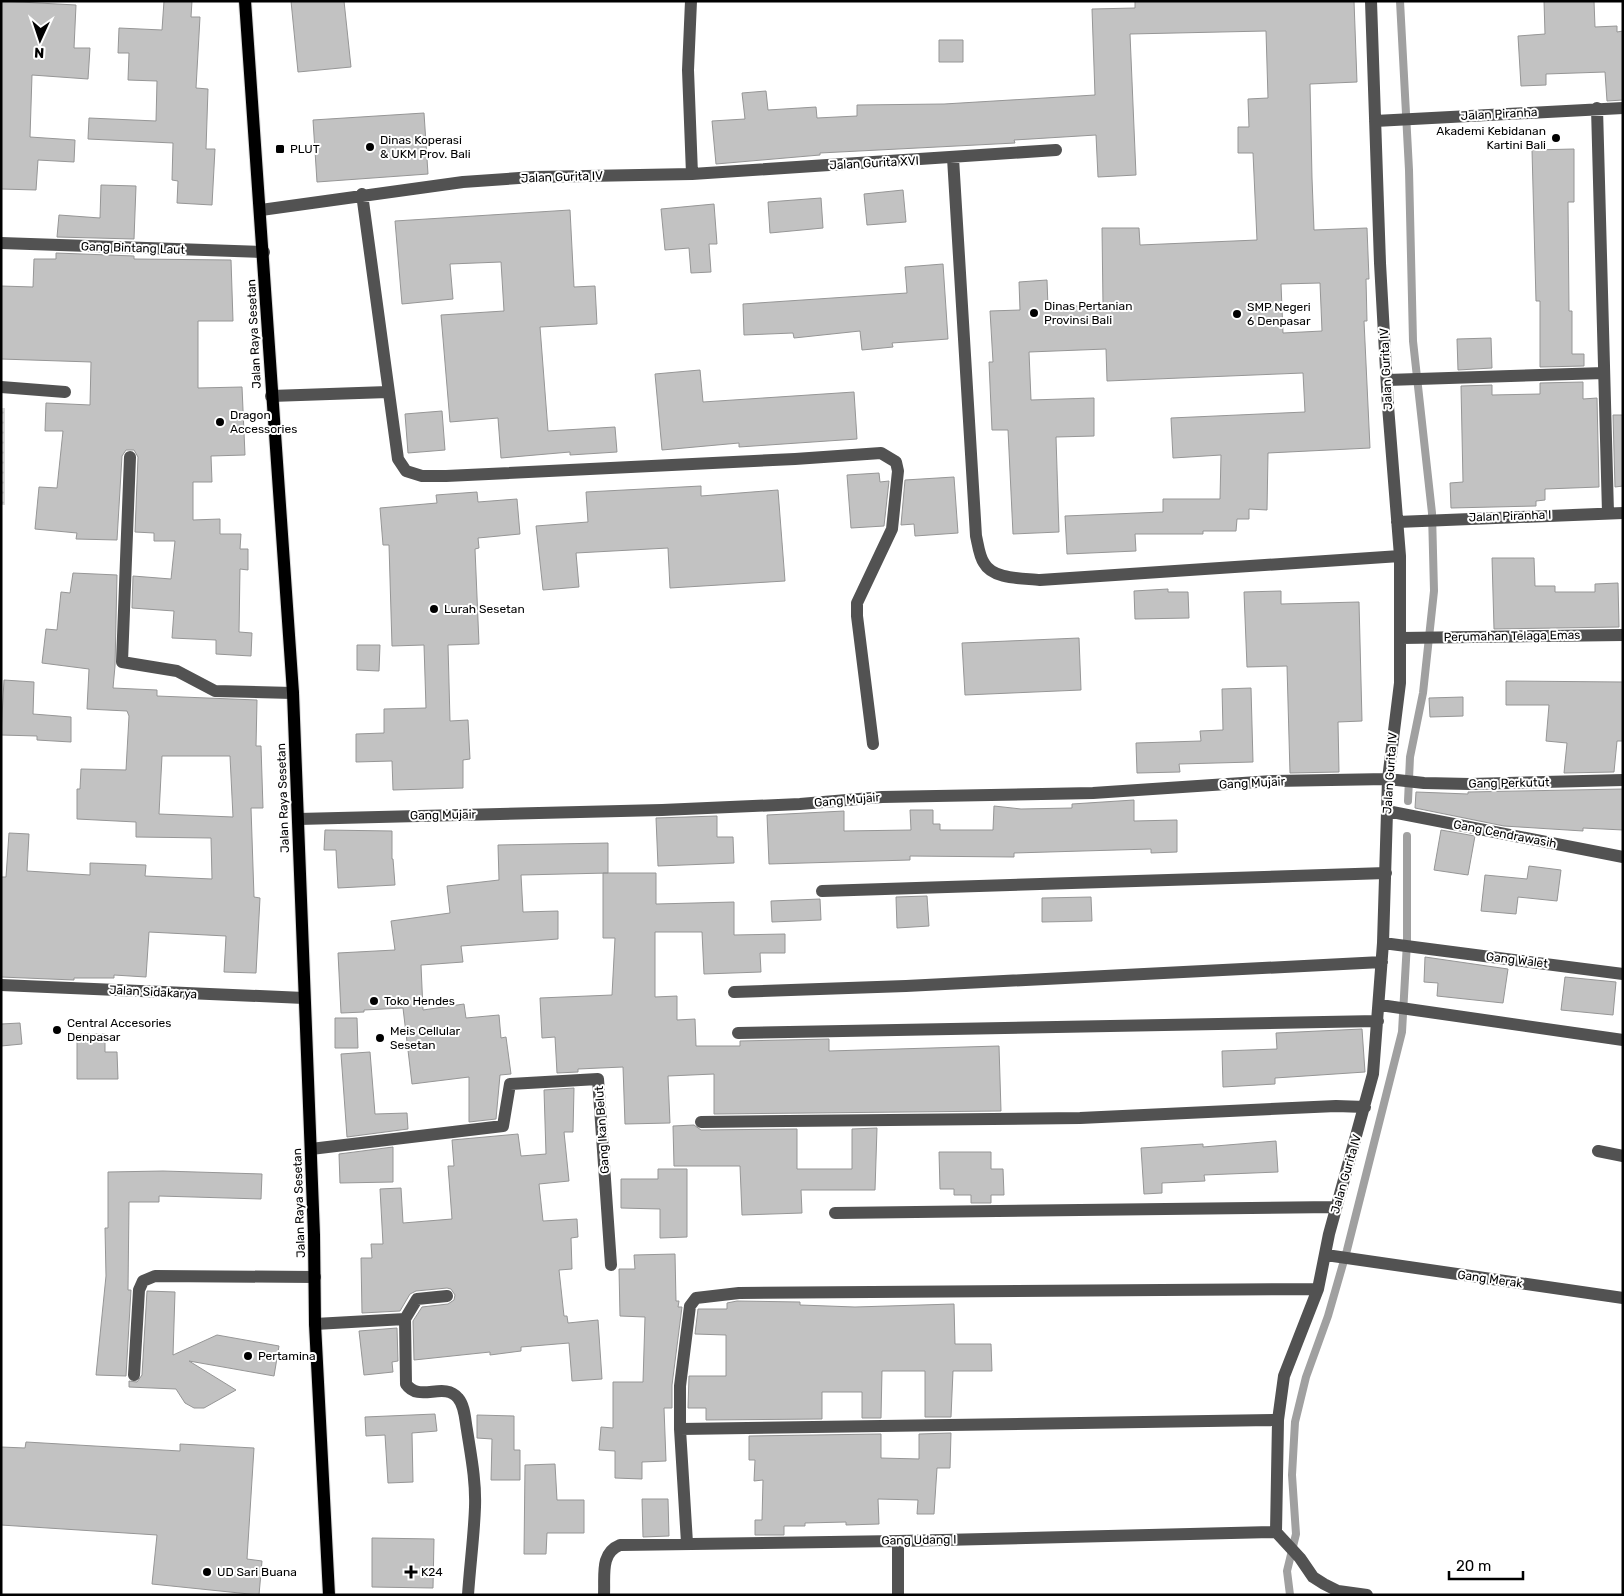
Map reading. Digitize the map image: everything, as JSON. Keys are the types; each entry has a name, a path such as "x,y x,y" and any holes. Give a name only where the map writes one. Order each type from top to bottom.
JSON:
{"main road":[{"name":"Jalan Raya Sesetan","path":"245,1 264,252 271,396 293,693 311,1149 315,1324 329,1595"}],"street":[{"path":"691,1 688,70 692,174"},
{"name":"Jalan Gurita IV","path":"1278,1535 1278,1420 1284,1376 1330,1256 1336,1207 1373,1074 1378,1021 1383,1006 1382,962 1388,944 1387,811 1392,779 1404,638 1400,522 1387,380 1381,121 1371,1"},
{"path":"1597,108 1608,513"},
{"name":"Jalan Piranha","path":"1381,121 1623,108"},
{"name":"Jalan Gurita XVI","path":"692,174 1056,150"},
{"path":"953,158 976,536 984,564 991,571 1003,576 1040,580 1400,556"},
{"name":"Jalan Gurita IV","path":"261,210 362,194 463,182 534,177 692,174"},
{"path":"362,194 398,459 406,471 422,476 786,460 881,453 896,462 898,471 892,529 857,603 873,744"},
{"name":"Gang Bintang Laut","path":"1,243 264,252"},
{"path":"1387,380 1604,373"},
{"path":"1,387 65,392"},
{"path":"271,396 388,392"},
{"path":"130,457 122,662 178,671 215,691 293,693"},
{"name":"Jalan Piranha I","path":"1400,522 1623,512"},
{"name":"Perumahan Telaga Emas","path":"1404,638 1623,635"},
{"name":"Gang Perkutut","path":"1392,779 1424,783 1623,780"},
{"name":"Gang Mujair","path":"298,819 662,810 800,804 882,796 1093,792 1273,781 1392,779"},
{"name":"Gang Cendrawasih","path":"1387,811 1623,857"},
{"path":"822,891 1386,873"},
{"name":"Gang Walet","path":"1388,944 1623,974"},
{"path":"734,992 906,986 1382,962"},
{"name":"Jalan Sidakarya","path":"1,985 304,998"},
{"path":"1383,1006 1623,1040"},
{"path":"738,1034 1378,1021"},
{"name":"Gang Ikan Belut","path":"311,1149 502,1126 510,1084 598,1079 611,1265"},
{"path":"702,1122 1080,1118 1336,1106 1365,1107"},
{"path":"1598,1151 1620,1156"},
{"path":"835,1213 1336,1207"},
{"name":"Gang Merak","path":"1330,1256 1623,1298"},
{"path":"134,1375 139,1290 143,1280 155,1276 315,1277"},
{"path":"688,1543 680,1430 680,1386 690,1306 696,1298 739,1293 1318,1289"},
{"path":"447,1296 417,1299 405,1319 406,1384 414,1393 453,1393 459,1399 463,1409 473,1467 475,1505 468,1595"},
{"path":"315,1324 405,1319"},
{"path":"680,1430 1278,1420"},
{"path":"1278,1535 1314,1576 1324,1584 1338,1591 1367,1595"},
{"name":"Gang Udang I","path":"604,1595 606,1554 611,1549 620,1545 1278,1535"},
{"path":"898,1541 898,1595"}],"shaded area":[{"path":"1,408 5,408 5,505 1,505"}],"building":[{"path":"1,1 76,5 74,48 90,48 88,79 32,75 30,137 75,140 74,162 38,160 36,190 1,189"},
{"path":"164,1 192,1 191,17 200,17 196,88 208,89 206,149 215,149 212,205 177,203 178,181 172,180 173,143 88,139 89,118 156,121 157,81 128,80 129,53 118,53 119,28 162,30"},
{"path":"291,1 344,1 351,67 298,72"},
{"path":"1135,1 1354,1 1357,82 1310,84 1312,178 1314,230 1367,228 1369,279 1366,279 1367,321 1364,321 1370,448 1268,453 1267,510 1249,509 1249,519 1237,519 1236,531 1203,531 1203,534 1135,534 1136,551 1067,554 1065,516 1163,512 1163,499 1220,499 1221,455 1173,458 1171,418 1305,412 1303,373 1107,381 1106,349 1029,352 1031,400 1094,398 1094,436 1056,437 1059,532 1013,534 1008,430 992,430 989,362 993,362 990,311 1020,310 1019,282 1047,280 1048,307 1103,305 1102,228 1139,228 1140,245 1257,240 1253,153 1238,153 1238,127 1249,127 1248,99 1268,98 1266,31 1130,34 1136,175 1098,177 1096,135 1014,140 1015,143 820,153 820,155 716,164 712,121 745,119 742,93 766,91 768,110 816,107 817,118 857,116 857,105 944,104 1095,95 1092,9 1135,8","holes":["1320,283 1322,331 1283,333 1281,284"]},
{"path":"1544,1 1594,1 1595,27 1617,26 1617,32 1623,31 1623,100 1607,101 1605,72 1546,74 1546,85 1521,86 1518,36 1545,34"},
{"path":"939,40 963,40 963,62 939,62"},
{"name":"Dinas Koperasi & UKM Prov. Bali","path":"424,113 428,174 317,182 313,120"},
{"path":"1574,149 1574,202 1568,202 1569,311 1572,311 1572,354 1584,354 1584,366 1540,367 1540,301 1536,301 1532,150"},
{"path":"101,185 136,186 134,239 57,237 59,215 100,218"},
{"path":"903,190 906,222 867,225 864,194"},
{"path":"821,198 823,228 770,233 768,202"},
{"path":"714,204 717,244 709,244 711,272 691,273 689,248 665,250 661,209"},
{"path":"570,210 574,287 595,286 597,324 540,327 548,431 615,427 617,452 570,455 570,452 501,458 498,418 450,422 441,315 504,311 501,262 450,264 453,299 402,304 395,221"},
{"path":"56,253 134,256 134,259 231,260 233,321 198,321 198,388 242,387 245,455 211,456 212,482 193,482 193,520 220,519 220,534 241,534 240,549 248,549 248,570 240,569 239,632 252,633 251,656 216,654 216,640 172,638 174,611 132,608 133,576 171,579 175,541 154,541 154,533 135,532 138,457 134,450 126,450 122,456 117,540 76,539 77,533 35,529 39,487 57,488 63,431 45,431 46,403 90,405 91,362 1,359 1,286 33,287 34,259 56,259"},
{"path":"943,264 948,339 892,343 893,347 862,350 860,331 794,338 793,333 744,335 743,304 907,293 905,267"},
{"path":"1491,338 1492,368 1458,370 1457,339"},
{"path":"700,370 703,402 854,392 857,439 739,447 739,443 662,450 655,374"},
{"path":"1583,382 1583,399 1597,398 1599,487 1545,489 1545,500 1536,501 1536,506 1451,508 1450,483 1463,482 1461,386 1492,385 1492,395 1540,394 1540,383"},
{"path":"442,411 445,450 408,453 405,414"},
{"path":"1613,415 1623,415 1623,486 1615,487"},
{"path":"879,473 880,482 889,481 884,526 851,528 847,475"},
{"path":"954,477 958,533 915,536 914,524 901,525 905,480"},
{"path":"701,486 701,496 778,490 785,581 670,588 668,548 576,553 579,587 543,590 536,526 588,522 586,492"},
{"path":"477,492 478,502 517,499 520,534 478,538 479,548 475,549 479,644 448,645 450,721 468,720 470,759 463,760 463,788 393,790 392,761 356,762 356,734 384,733 384,709 426,708 424,645 392,646 389,545 383,545 380,508 437,503 436,495"},
{"path":"1492,558 1534,558 1535,586 1555,586 1555,592 1595,592 1595,584 1618,583 1619,627 1494,629"},
{"path":"73,573 117,575 113,688 157,690 157,696 257,700 256,746 261,746 263,808 251,808 254,897 260,898 256,973 224,972 226,936 149,932 146,977 114,975 114,978 74,978 74,980 1,977 1,877 6,877 9,833 29,834 27,871 90,875 90,863 146,865 145,876 212,879 211,838 136,837 136,822 77,819 77,789 80,789 81,769 126,770 129,716 127,711 87,709 89,669 42,663 46,629 57,630 61,592 70,593","holes":["162,756 230,756 233,817 159,814"]},
{"path":"1168,589 1168,592 1188,592 1189,618 1135,619 1134,591"},
{"path":"1281,591 1281,604 1359,602 1362,721 1338,722 1339,772 1290,773 1287,666 1247,667 1244,592"},
{"path":"1079,638 1081,690 965,695 962,643"},
{"path":"357,645 380,645 379,671 357,670"},
{"path":"4,680 34,682 33,714 71,717 71,742 37,740 37,736 1,735"},
{"path":"1506,681 1623,682 1623,741 1617,741 1614,772 1564,773 1567,743 1546,741 1549,705 1506,705"},
{"path":"1251,688 1253,762 1179,764 1180,772 1137,773 1136,743 1201,741 1200,731 1223,730 1222,689"},
{"path":"1463,697 1463,716 1430,717 1429,698"},
{"path":"1623,789 1623,830 1583,828 1583,831 1504,826 1415,808 1416,792 1468,794 1468,792"},
{"path":"1134,800 1134,821 1177,820 1177,852 1151,853 1151,849 1014,853 1014,857 910,856 910,860 769,864 767,815 844,811 844,831 911,830 910,810 933,810 933,824 940,824 940,830 993,830 994,806 1021,809 1072,808 1072,804"},
{"path":"717,816 717,837 733,837 734,863 658,866 656,818"},
{"path":"325,830 392,831 392,859 395,885 338,888 336,850 324,850"},
{"path":"1441,830 1475,836 1468,875 1434,870"},
{"path":"608,843 608,873 521,875 523,912 558,911 558,939 461,946 463,962 421,965 423,1010 464,1004 466,1018 499,1015 501,1038 506,1037 511,1074 500,1075 496,1119 469,1122 469,1077 412,1084 403,1008 341,1013 338,953 395,950 391,921 450,913 447,886 499,880 498,845"},
{"path":"1529,866 1561,870 1557,901 1518,897 1516,914 1481,911 1485,875 1527,879"},
{"path":"603,873 656,873 656,904 734,902 734,935 785,934 785,953 760,953 761,972 704,974 702,932 655,932 655,997 677,996 677,1020 695,1019 696,1046 740,1046 740,1041 829,1039 829,1051 999,1046 1001,1111 714,1114 714,1074 668,1076 670,1123 625,1124 623,1067 578,1069 578,1072 557,1073 555,1037 542,1038 540,998 612,995 615,938 603,938"},
{"path":"927,896 929,926 897,928 896,897"},
{"path":"1091,897 1092,921 1042,922 1042,898"},
{"path":"820,899 821,920 772,922 771,901"},
{"path":"1425,957 1508,969 1503,1003 1437,996 1438,983 1424,982"},
{"path":"1565,977 1616,982 1613,1015 1561,1010"},
{"path":"335,1018 357,1018 358,1048 335,1048"},
{"path":"20,1023 22,1044 1,1046 1,1024"},
{"path":"1362,1029 1365,1072 1275,1078 1275,1084 1223,1087 1222,1051 1277,1049 1276,1033"},
{"path":"77,1034 105,1034 105,1052 117,1052 118,1079 77,1079"},
{"path":"370,1052 375,1114 407,1113 408,1129 347,1137 341,1054"},
{"path":"574,1088 573,1132 564,1132 569,1181 539,1184 543,1221 577,1219 578,1237 571,1238 572,1269 559,1270 564,1316 567,1316 568,1323 598,1320 602,1379 572,1381 569,1343 521,1347 521,1351 490,1355 490,1352 414,1360 413,1321 422,1307 448,1304 454,1300 455,1295 451,1289 447,1288 416,1291 410,1294 400,1311 362,1313 361,1258 372,1258 371,1244 383,1244 380,1189 401,1188 403,1223 452,1219 448,1166 454,1166 452,1140 518,1134 521,1156 546,1154 544,1090"},
{"path":"694,1125 701,1130 797,1129 797,1169 852,1169 852,1129 877,1128 875,1190 801,1190 802,1213 742,1215 740,1166 674,1166 673,1126"},
{"path":"1276,1141 1278,1172 1204,1175 1205,1181 1162,1183 1162,1193 1144,1194 1141,1148 1203,1144 1203,1147"},
{"path":"393,1147 393,1182 340,1183 339,1154"},
{"path":"939,1152 991,1152 991,1169 1003,1169 1004,1195 991,1195 991,1203 971,1203 971,1195 954,1195 954,1189 940,1189"},
{"path":"658,1169 687,1169 687,1237 660,1238 660,1209 621,1208 621,1179 658,1179"},
{"path":"163,1171 262,1174 261,1199 159,1196 159,1202 129,1202 128,1290 131,1290 126,1376 96,1375 106,1276 105,1228 108,1228 108,1172"},
{"path":"675,1254 676,1301 679,1301 678,1307 682,1307 672,1385 672,1408 664,1408 666,1461 642,1462 642,1479 615,1478 615,1451 599,1450 601,1427 613,1428 613,1382 643,1382 645,1317 620,1316 619,1269 635,1269 634,1255"},
{"path":"147,1291 175,1292 173,1355 217,1335 279,1346 274,1376 189,1361 236,1390 204,1408 194,1408 185,1403 176,1389 129,1387 129,1381 137,1382 142,1375"},
{"path":"737,1301 800,1302 800,1305 855,1307 954,1304 955,1344 991,1344 992,1371 953,1371 951,1417 925,1417 925,1371 882,1371 881,1418 862,1418 862,1392 822,1392 822,1419 706,1420 706,1408 688,1408 689,1376 726,1376 726,1335 695,1334 698,1309 727,1309 727,1303"},
{"path":"397,1328 398,1361 392,1362 393,1372 364,1375 359,1331"},
{"path":"435,1414 437,1431 412,1433 413,1482 388,1483 385,1435 366,1436 365,1417"},
{"path":"477,1415 514,1416 514,1450 520,1450 520,1480 491,1480 492,1439 477,1438"},
{"path":"951,1433 950,1468 937,1468 934,1514 917,1514 918,1500 878,1499 879,1524 846,1525 846,1522 805,1523 805,1526 784,1526 784,1535 755,1535 755,1520 762,1520 763,1480 754,1481 755,1460 749,1460 749,1436 881,1434 881,1458 919,1459 919,1434"},
{"path":"26,1442 180,1451 180,1444 254,1448 247,1559 262,1561 259,1595 152,1584 157,1535 1,1525 1,1447 25,1448"},
{"path":"555,1464 557,1500 584,1500 584,1533 547,1533 546,1554 524,1554 525,1465"},
{"path":"642,1499 668,1499 669,1536 643,1537"},
{"path":"372,1538 434,1539 433,1588 372,1587"}],"waterway":[{"path":"1400,1 1409,170 1413,341 1432,513 1434,591 1423,693 1410,757 1408,801"},
{"path":"1290,1595 1287,1571 1296,1534 1292,1475 1295,1422 1306,1377 1328,1316 1347,1250 1402,1032 1407,942 1407,836"}],"place":[{"name":"Akademi Kebidanan Kartini Bali","path":"1556,138"},
{"name":"Dinas Koperasi & UKM Prov. Bali","path":"370,147"},
{"name":"PLUT","path":"280,149"},
{"name":"Dinas Pertanian Provinsi Bali","path":"1034,313"},
{"name":"SMP Negeri 6 Denpasar","path":"1237,314"},
{"name":"Dragon Accessories","path":"220,422"},
{"name":"Lurah Sesetan","path":"434,609"},
{"name":"Toko Hendes","path":"374,1001"},
{"name":"Central Accesories Denpasar","path":"57,1030"},
{"name":"Meis Cellular Sesetan","path":"380,1038"},
{"name":"Pertamina","path":"248,1356"},
{"name":"UD Sari Buana","path":"207,1572"},
{"name":"K24","path":"411,1572"}]}
